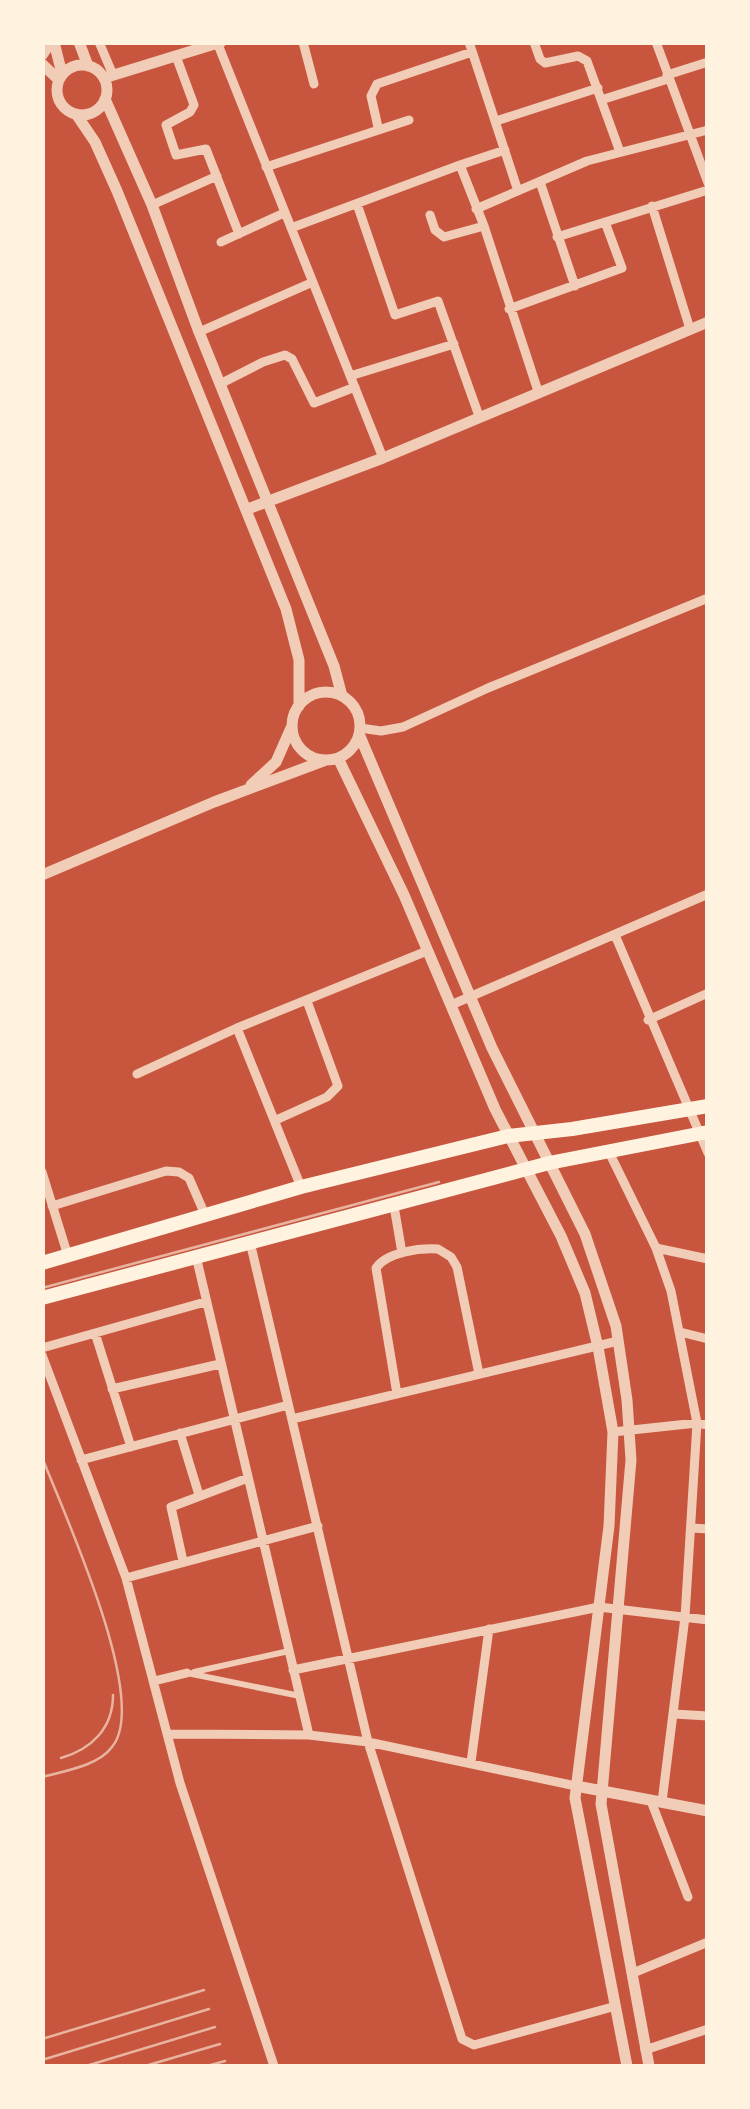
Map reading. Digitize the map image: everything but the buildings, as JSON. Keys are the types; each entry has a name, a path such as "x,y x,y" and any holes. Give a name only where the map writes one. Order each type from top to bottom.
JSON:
{"main road":[{"path":"42,1263 301,1187 508,1136 708,1106"},
{"path":"42,1298 550,1163 704,1133"}],"street":[{"path":"42,55 52,42"},
{"path":"52,42 60,77 60,101 76,114 95,142 117,191 248,509 296,642 299,706 276,762 248,788"},
{"path":"78,42 88,66"},
{"path":"99,42 108,77 105,99 152,205 199,332 270,502 342,696 357,712 360,731 470,998 585,1234 612,1308 630,1430 630,1480 601,1792 603,1825 649,2066"},
{"path":"303,42 314,84"},
{"path":"534,42 545,63 582,57 591,69 620,152"},
{"path":"557,237 708,186 656,42"},
{"path":"60,77 74,66 88,66 108,77 219,43 383,458"},
{"path":"378,127 371,96 378,84 471,47 518,191"},
{"path":"176,56 194,105 185,115 168,122 170,143 176,155 206,148 239,234"},
{"path":"601,100 708,62"},
{"path":"42,64 60,77"},
{"path":"496,120 598,88"},
{"path":"76,114 90,113 105,99"},
{"path":"266,167 378,127 409,120"},
{"path":"476,208 587,161 708,130"},
{"path":"291,228 505,150"},
{"path":"460,166 484,226 538,391"},
{"path":"152,205 217,176"},
{"path":"540,182 575,286"},
{"path":"357,204 395,314 438,301 479,416"},
{"path":"652,206 690,329"},
{"path":"221,242 284,213"},
{"path":"430,215 435,230 444,236 484,226"},
{"path":"509,309 622,268 605,222"},
{"path":"199,332 312,282"},
{"path":"248,509 383,458 708,322"},
{"path":"220,384 284,355 292,359 314,403 352,381 454,344"},
{"path":"360,731 382,732 403,727 708,598"},
{"path":"299,706 320,692 342,696"},
{"path":"292,724 294,738 302,749 313,757 332,759"},
{"path":"42,875 248,788 332,759 350,750 360,731"},
{"path":"332,759 378,837 508,1136 576,1268 598,1347 613,1432 609,1526 576,1786 578,1825 626,2066"},
{"path":"451,1005 708,894"},
{"path":"615,935 688,1109 704,1133 708,1154"},
{"path":"137,1074 237,1028 427,952"},
{"path":"648,1020 708,993"},
{"path":"276,1120 327,1097 338,1086 308,1001"},
{"path":"237,1028 301,1187"},
{"path":"608,1150 656,1248 702,1424 674,1714 656,1801 688,1897"},
{"path":"52,1206 174,1170 189,1178 206,1217"},
{"path":"42,1172 68,1256"},
{"path":"394,1206 402,1253"},
{"path":"250,1242 368,1742 462,2039 474,2046 616,2006"},
{"path":"397,1394 376,1268 380,1262 402,1253 438,1248 454,1262 480,1374"},
{"path":"656,1248 708,1259"},
{"path":"196,1256 309,1735"},
{"path":"206,1302 42,1352 126,1578 180,1784 274,2066"},
{"path":"680,1332 708,1339"},
{"path":"95,1333 130,1446"},
{"path":"292,1419 618,1341"},
{"path":"112,1388 220,1364"},
{"path":"80,1460 288,1405"},
{"path":"613,1432 702,1424"},
{"path":"180,1433 199,1495"},
{"path":"183,1561 171,1507 248,1478"},
{"path":"126,1578 318,1526"},
{"path":"692,1528 708,1529"},
{"path":"293,1670 599,1607 708,1620"},
{"path":"471,1762 488,1629"},
{"path":"154,1681 289,1651"},
{"path":"188,1673 300,1696"},
{"path":"674,1714 708,1716"},
{"path":"168,1734 309,1735 368,1742 708,1811"},
{"path":"633,1972 708,1942"},
{"path":"646,2050 708,2030"}],"tram line":[{"path":"42,1288 439,1182"},
{"path":"42,1457 100,1605 113,1649 121,1723 112,1747 98,1759 42,1777"},
{"path":"61,1758 99,1736 109,1718 113,1695"},
{"path":"42,2039 204,1990"},
{"path":"42,2060 209,2009"},
{"path":"86,2066 215,2027"},
{"path":"145,2066 220,2044"},
{"path":"207,2066 225,2061"}]}
